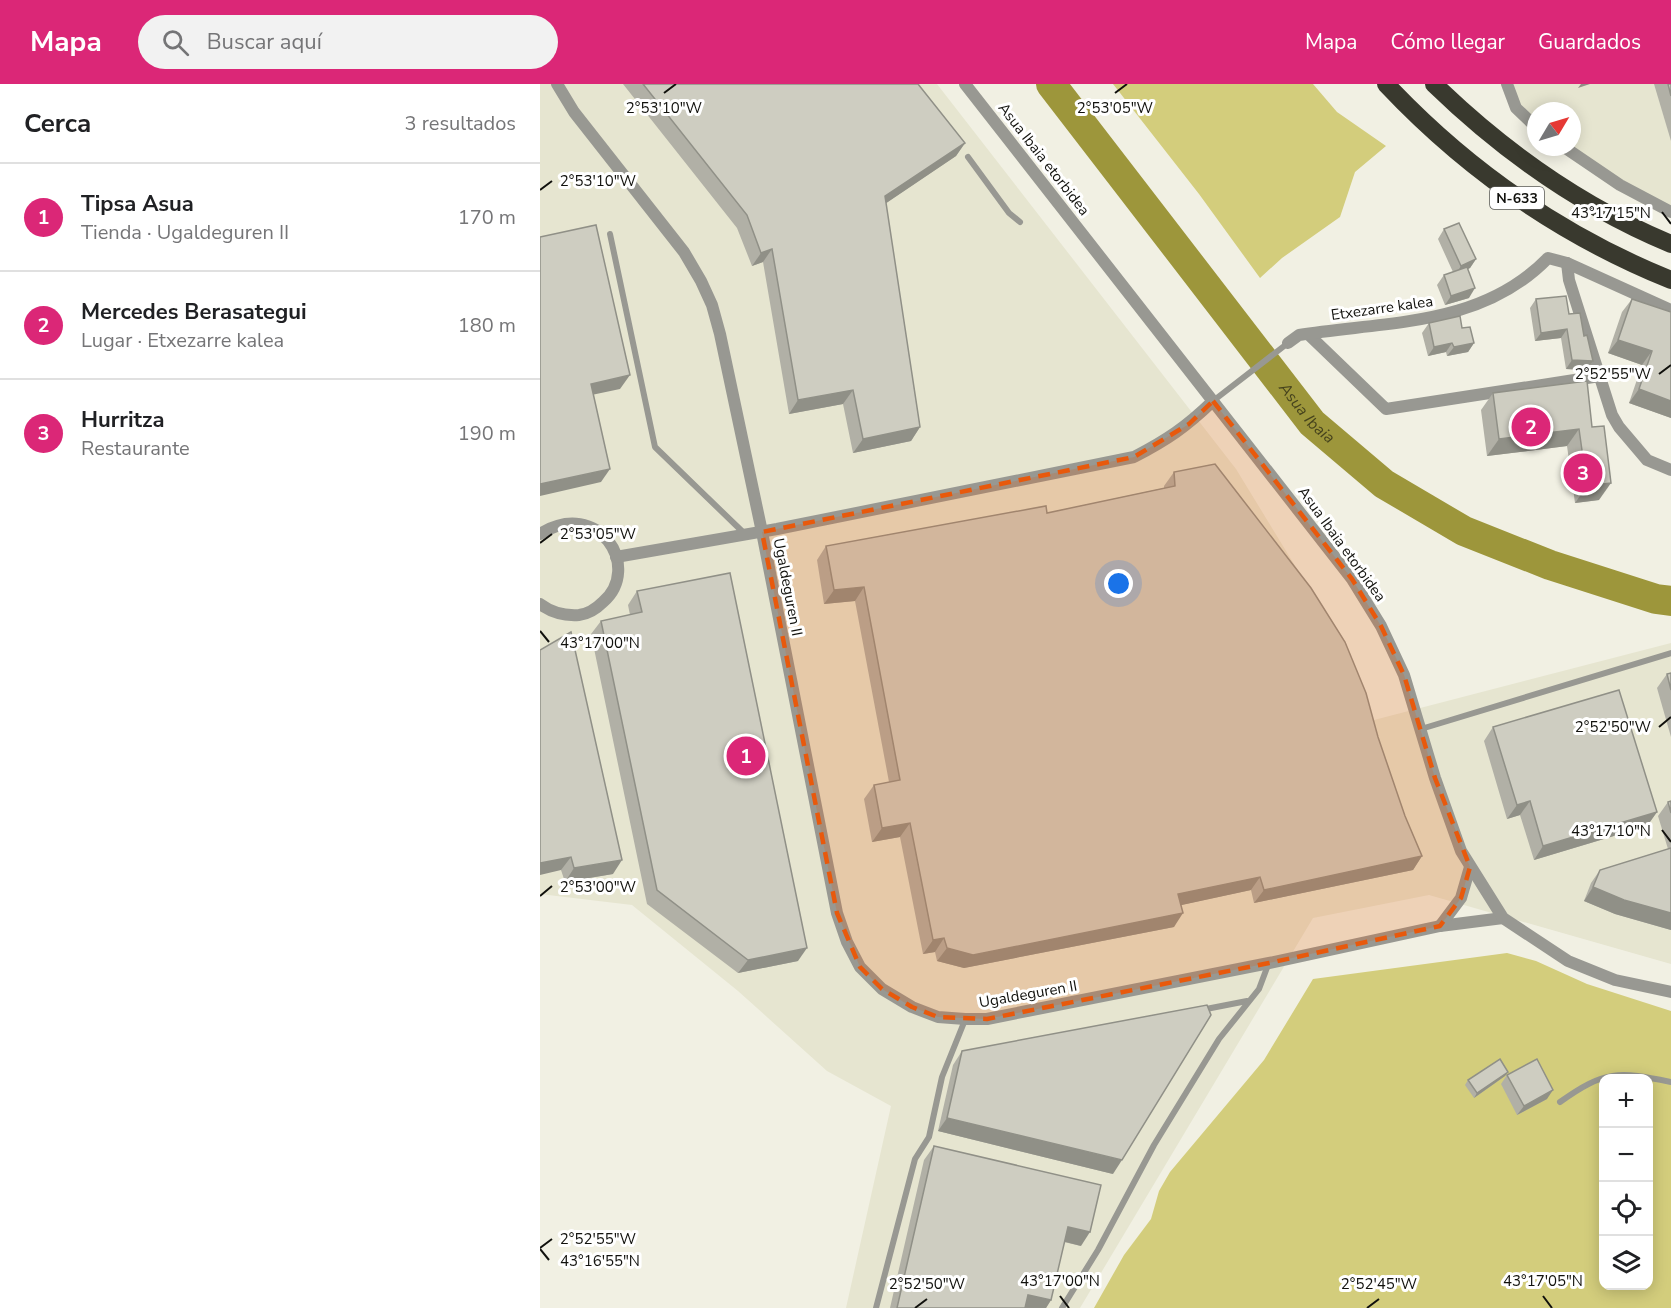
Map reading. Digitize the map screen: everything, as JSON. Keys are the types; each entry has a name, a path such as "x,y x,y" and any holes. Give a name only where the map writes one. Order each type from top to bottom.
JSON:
{"highway":[{"name":"N-633","path":"1386,84 1480,172 1521,201 1559,225 1631,264 1671,280"},
{"name":"N-633","path":"1434,84 1475,122 1536,170 1641,232 1671,244"}],"street":[{"name":"Ugaldeguren II","path":"557,84 574,112 684,252 712,304 762,532 835,902 847,942 860,967 882,989 896,999 938,1017 987,1019 1269,963 1440,926 1503,918"},
{"name":"Asua Ibaia etorbidea","path":"965,84 1352,579 1382,626 1404,675 1435,778 1461,852 1503,918 1568,961 1615,980 1671,992"},
{"path":"1507,84 1516,108 1527,118"},
{"path":"1577,156 1620,185 1671,212"},
{"name":"Etxezarre kalea","path":"1288,343 1299,335 1308,333 1405,322 1453,312 1497,297 1527,279 1548,258 1567,262"},
{"path":"1567,262 1671,310"},
{"path":"1567,262 1569,280 1612,415 1619,427 1647,460 1671,470"},
{"path":"1308,333 1386,409 1600,376"},
{"name":"Ugaldeguren II","path":"616,557 762,532 1134,457 1163,442 1189,424 1213,401"},
{"path":"540,534 553,526 568,522 584,524 599,531 610,543 616,557 618,572 615,586 607,599 596,609 583,615 568,616 554,613 540,605"},
{"path":"1440,926 1461,898 1470,867"}],"lane":[{"path":"968,157 1010,213 1020,222"},
{"path":"610,234 655,447 746,534"},
{"name":"Ugaldeguren II","path":"1213,401 1288,343"},
{"path":"1420,729 1671,653"},
{"path":"1062,1308 1098,1250 1154,1145 1219,1039 1259,989 1269,963"},
{"path":"1191,1012 1248,1001"},
{"path":"876,1308 915,1159 929,1137 942,1077 965,1019"},
{"path":"950,1059 962,1057"},
{"path":"1560,1102 1581,1087 1603,1076 1634,1074 1671,1082"}],"highlighted area":[{"path":"1213,401 1352,579 1381,626 1404,675 1435,778 1470,867 1461,898 1440,926 1269,963 987,1019 938,1017 912,1007 882,989 860,967 837,913 762,532 1134,457 1189,424"}],"shaded area":[{"path":"540,84 937,84 1236,469 1335,631 1374,720 1671,643 1671,964 1429,895 1313,918 1080,1308 846,1308 891,1106 827,1071 738,991 632,905 540,894"},
{"path":"1113,84 1313,84 1337,112 1386,146 1355,172 1340,217 1282,258 1260,278 1199,194"},
{"path":"1507,84 1671,84 1671,212 1581,153 1581,102 1527,102 1527,114"},
{"path":"1507,953 1536,961 1587,984 1671,1011 1671,1308 1094,1308 1124,1255 1151,1219 1159,1191 1170,1172 1264,1060 1313,979"}],"building":[{"path":"643,84 918,84 965,143 885,196 920,427 863,439 853,390 798,400 772,249 761,253 747,215"},
{"path":"1459,223 1476,259 1461,266 1444,229"},
{"path":"596,225 630,375 591,384 610,469 540,484 540,237"},
{"path":"1467,267 1475,288 1451,296 1444,275"},
{"path":"1566,296 1569,314 1580,313 1584,336 1587,335 1593,361 1572,360 1567,329 1541,333 1536,299"},
{"path":"1632,299 1671,312 1671,401 1639,389 1652,351 1618,340"},
{"path":"1460,316 1462,328 1470,327 1474,343 1454,347 1452,343 1434,347 1429,323"},
{"path":"1587,381 1592,427 1604,426 1611,483 1587,486 1579,429 1499,439 1493,393"},
{"path":"1215,464 1311,588 1345,642 1366,693 1378,737 1405,816 1422,856 1264,890 1260,877 1178,894 1183,913 973,955 947,948 944,938 933,940 910,823 882,828 874,785 900,780 864,587 834,590 826,546 1046,506 1047,513 1175,486 1174,472"},
{"path":"730,573 807,948 748,960 657,890 601,621 642,612 637,591"},
{"path":"571,632 622,860 574,868 571,857 540,863 540,650"},
{"path":"1671,673 1671,690 1667,674"},
{"path":"1619,690 1657,812 1543,846 1530,801 1517,805 1493,727"},
{"path":"1671,848 1671,913 1624,900 1593,887 1600,870"},
{"path":"1207,1005 1211,1015 1122,1160 947,1118 962,1051"},
{"path":"1500,1059 1508,1072 1477,1093 1468,1080"},
{"path":"1537,1059 1553,1090 1524,1106 1507,1075"},
{"path":"934,1146 1101,1185 1090,1232 1068,1227 1051,1300 1028,1295 1025,1308 897,1308"}],"waterway":[{"name":"Asua Ibaia","path":"1051,84 1312,423 1384,484 1464,531 1550,565 1656,599 1671,601"}],"place":[{"name":"Mercedes Berasategui","path":"1531,427"},
{"name":"Hurritza","path":"1583,473"},
{"name":"Tipsa Asua","path":"746,756"}]}
